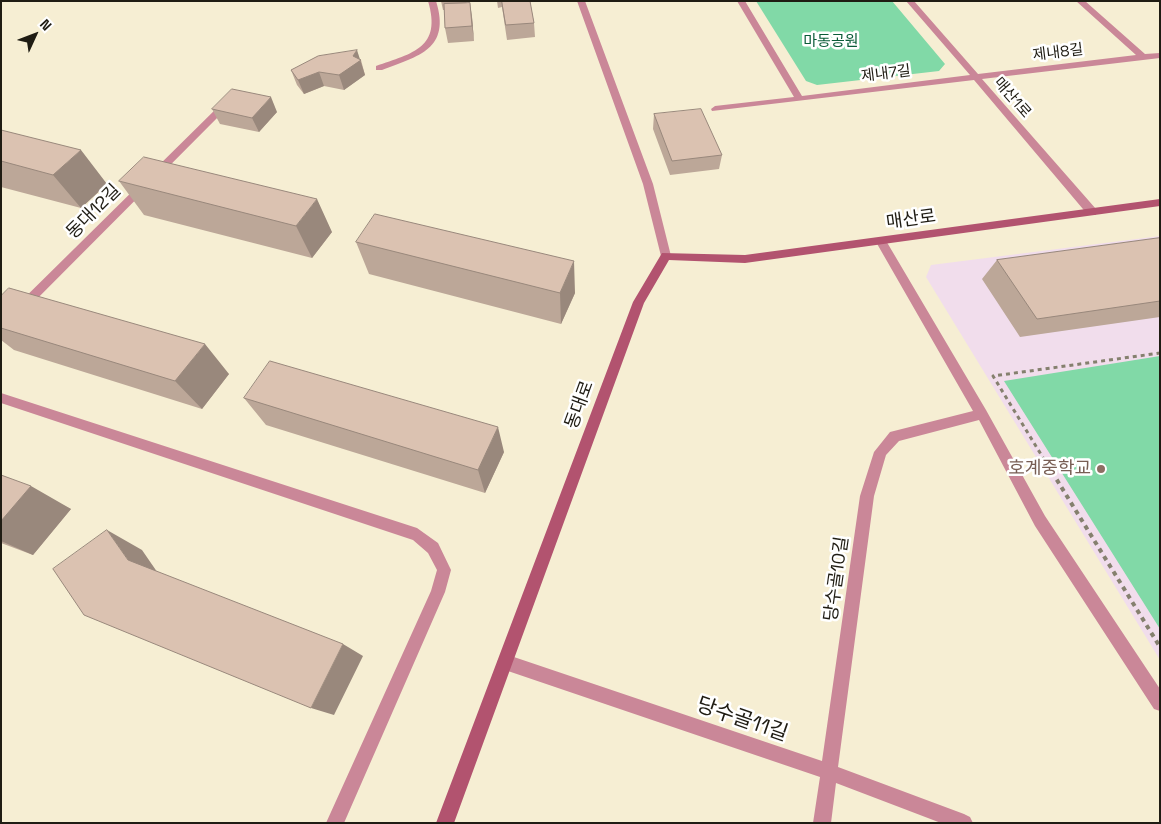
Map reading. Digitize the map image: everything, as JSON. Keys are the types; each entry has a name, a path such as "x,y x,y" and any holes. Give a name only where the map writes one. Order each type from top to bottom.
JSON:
{"street":[{"path":"379,68 419,52 432,42 437,27 437,15 432,1"},
{"path":"581,1 648,184 666,256"},
{"path":"741,1 800,98"},
{"name":"매산1로","path":"910,1 1092,212"},
{"path":"1080,1 1143,57"},
{"name":"제내8길","path":"975,77 1160,55"},
{"name":"제내7길","path":"715,109 975,77"},
{"name":"동대12길","path":"1,328 232,98"},
{"name":"매산로","path":"666,256 745,259 881,242 1160,202"},
{"path":"881,242 982,414 1040,521 1160,703"},
{"name":"동대로","path":"445,823 639,302 666,256"},
{"path":"1,398 417,534 433,548 444,570 438,592 335,823"},
{"name":"당수골10길","path":"822,823 867,496 880,452 895,436 982,414"},
{"name":"당수골11길","path":"505,662 829,772 964,823"}],"path":[{"path":"1160,353 993,376 1160,647"}],"shaded area":[{"name":"호계중학교","path":"1160,236 1160,660 926,277 931,265"}],"green space":[{"name":"마동공원","path":"756,1 892,1 945,64 939,71 817,85 806,81"},
{"path":"1160,356 1160,629 1004,381"}],"building":[{"path":"502,1 530,1 534,23 506,25"},
{"path":"470,3 472,26 445,28 444,4"},
{"path":"357,50 353,56 361,60 339,75 319,72 298,80 291,70 318,56"},
{"path":"232,89 271,97 252,118 212,109"},
{"path":"701,109 722,155 672,161 654,114"},
{"path":"1,130 81,150 53,175 1,161"},
{"path":"144,157 317,199 296,226 119,181"},
{"path":"375,214 574,261 560,293 356,242"},
{"path":"1160,238 1160,301 1037,319 997,260"},
{"path":"9,288 205,344 175,381 1,328 1,296"},
{"path":"270,361 498,427 478,470 244,398"},
{"path":"1,475 31,486 1,521"},
{"path":"107,530 128,560 343,644 311,708 84,615 53,569"}],"place":[{"name":"호계중학교","path":"1101,469"}]}
